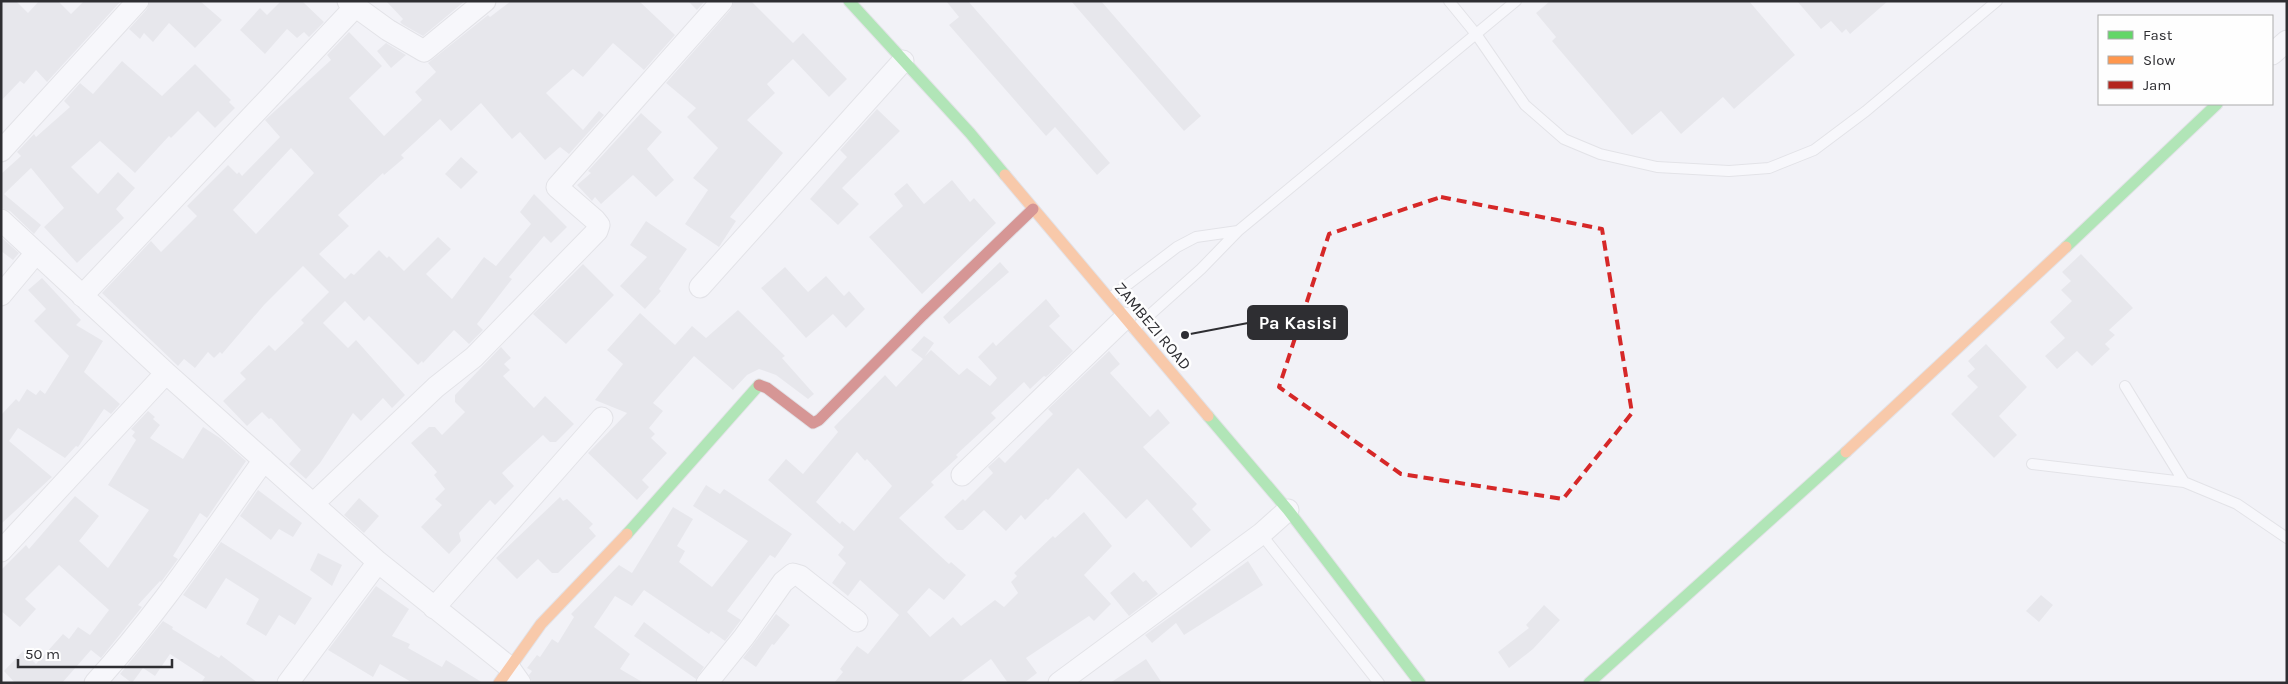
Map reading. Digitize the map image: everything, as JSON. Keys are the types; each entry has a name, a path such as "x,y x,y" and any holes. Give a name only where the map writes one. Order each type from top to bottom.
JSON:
{"street":[{"path":"1,151 138,1"},
{"path":"82,296 351,4 388,30 424,51 485,1"},
{"path":"314,504 408,413 474,357 597,231 599,225 595,220 557,187 722,1"},
{"name":"ZAMBEZI ROAD","path":"849,1 970,133 1129,324 1288,510 1415,681"},
{"path":"2273,53 2287,41"},
{"path":"700,287 903,62"},
{"path":"1589,683 1981,328 2143,171 2216,105"},
{"path":"1,220 166,373 378,562 434,608 509,677 555,608 698,457 755,388 760,385 767,388 813,423 819,420 922,315 1033,208"},
{"path":"1,295 36,253"},
{"path":"962,475 1129,324"},
{"path":"1,551 166,373"},
{"path":"434,608 602,418"},
{"path":"95,683 116,660 153,612 264,460"},
{"path":"1059,683 1261,534 1288,510"},
{"path":"288,683 378,562"},
{"path":"707,683 744,637 783,582 793,574 800,576 857,621"}],"lane":[{"path":"1449,1 1476,34 1525,105 1564,139 1600,154 1657,167 1728,171 1769,168 1814,150 1866,111 1997,1"},
{"path":"1129,324 1201,269 1238,231 1516,1"},
{"path":"1109,298 1177,247 1196,237 1238,231"},
{"path":"2125,386 2184,482"},
{"path":"2032,464 2184,482 2237,504 2287,538"},
{"path":"1261,534 1379,683"}],"highlighted area":[{"path":"1441,197 1602,229 1632,413 1563,499 1401,474 1279,387 1329,234"}],"building":[{"path":"1,1 16,1 28,13 39,1 58,1 71,14 84,1 121,1 47,82 36,70 24,84 20,81 1,101"},
{"path":"150,1 200,1 222,20 195,48 169,23 153,42 144,33 140,39 129,29 147,9"},
{"path":"281,1 302,1 324,22 309,37 304,32 297,38 287,29 265,54 240,30 260,8 267,15"},
{"path":"386,1 465,1 423,36 402,24 400,22 403,19"},
{"path":"511,1 639,1 675,35 644,70 613,43 583,77 573,69 546,93 583,130 599,111 604,115 569,154 560,147 545,160 520,132 512,139 481,103 451,131 440,119 401,155 404,158 384,175 383,173 338,215 349,226 319,254 345,279 351,273 354,275 379,250 387,258 389,256 404,271 438,237 451,249 426,274 452,299 484,257 496,266 531,224 520,212 534,194 567,227 551,243 544,236 509,277 512,279 477,324 483,330 469,344 454,330 423,363 422,361 418,365 369,316 364,321 345,301 323,323 348,348 356,340 405,395 392,408 383,398 361,421 353,413 320,463 306,479 289,464 301,450 271,418 269,419 262,412 247,426 223,401 246,379 240,373 269,345 275,351 304,323 301,320 329,292 303,266 264,305 222,354 220,352 214,358 208,352 195,368 184,359 178,366 102,293 151,241 161,252 197,216 187,206 228,165 237,174 239,172 242,176 280,137 265,120 331,60 327,55 349,32 382,66 349,98 384,136 422,100 415,92 436,72 428,63 488,15 490,17","holes":["291,148 314,173 256,234 233,210"]},
{"path":"688,1 705,1 697,10"},
{"path":"734,1 751,1 793,43 803,33 847,79 829,97 793,59 767,84 775,93 747,120 783,153 730,217 736,221 719,247 685,224 708,190 693,178 718,148 687,117 696,108 666,83 731,9"},
{"path":"946,1 968,1 1110,163 1097,175 1055,127 1046,136 949,25 959,17"},
{"path":"1071,1 1101,1 1201,116 1184,131"},
{"path":"1550,1 1749,1 1795,55 1734,109 1723,97 1681,134 1661,111 1632,135 1552,41 1556,37 1536,13"},
{"path":"1797,1 1888,1 1850,34 1846,29 1842,33 1831,21 1821,29"},
{"path":"386,43 406,55 391,68 377,51"},
{"path":"122,61 162,96 195,64 231,100 229,102 235,108 215,128 198,111 171,138 169,136 135,173 100,141 71,167 98,194 118,172 135,188 116,209 124,218 77,263 44,227 64,208 31,168 4,194 41,225 34,234 10,211 1,208 1,174 21,156 17,152 34,134 36,137 70,107 64,101 80,83 93,94"},
{"path":"877,109 900,131 842,188 859,204 838,225 810,199 847,157 840,150"},
{"path":"641,113 662,132 647,149 674,180 656,197 633,175 601,204 595,197 592,201 577,185 591,173 588,171"},
{"path":"461,157 478,172 461,189 445,174"},
{"path":"952,180 970,202 974,198 996,223 922,294 869,237 903,206 894,194 907,183 924,204"},
{"path":"646,221 687,249 659,289 661,291 645,309 620,286 647,257 630,245"},
{"path":"1,237 19,253 13,260 1,251"},
{"path":"2081,254 2133,308 2109,330 2115,335 2105,344 2110,349 2092,366 2077,351 2057,369 2045,356 2065,338 2050,322 2072,301 2061,290 2071,281 2062,272"},
{"path":"1000,262 1009,272 949,324 943,317"},
{"path":"583,264 614,295 566,344 533,314"},
{"path":"785,267 808,292 826,276 844,296 849,291 865,309 846,328 833,314 806,338 761,288"},
{"path":"42,278 81,320 76,325 103,341 84,372 120,404 111,414 104,409 78,447 76,446 65,458 18,428 9,441 52,477 1,524 1,415 16,399 19,402 27,389 36,395 40,390 45,394 69,356 34,321 46,309 28,290"},
{"path":"1046,299 1060,316 1049,326 1073,351 1046,377 1044,376 1030,389 1024,382 991,413 996,418 956,455 958,457 931,482 934,485 899,518 949,564 951,562 966,575 944,600 929,588 907,612 930,637 953,617 961,626 995,600 1004,607 1018,593 1011,582 1017,576 1014,573 1053,536 1055,538 1084,512 1112,546 1084,575 1111,604 1094,621 1089,616 1026,658 1037,673 1024,683 1008,683 991,659 959,683 834,683 843,672 840,669 857,646 868,654 899,615 860,580 848,596 832,583 846,563 838,555 844,547 768,480 786,459 803,474 838,432 834,427 885,375 896,387 923,359 911,350 924,336 934,343 925,356 931,350 959,375 967,368 990,386 997,378 978,357 993,342 996,346","holes":["857,452 865,461 867,459 892,486 854,531 842,521 840,524 816,502"]},
{"path":"738,310 785,356 782,358 814,394 808,399 776,375 759,369 747,375 733,390 694,356 653,403 663,411 649,428 655,434 651,438 667,453 642,480 649,487 637,500 588,453 627,413 595,400 623,364 607,350 640,313 675,345 692,326 706,338"},
{"path":"1986,344 2027,387 1999,416 2017,435 1994,458 1951,414 1978,387 1967,376 1975,369 1968,361"},
{"path":"501,347 511,358 504,364 510,370 503,376 534,408 545,396 574,424 556,442 550,442 543,435 502,473 514,486 495,505 490,500 459,533 461,541 449,554 421,527 442,505 435,499 445,489 434,475 437,472 411,443 429,427 435,427 442,435 465,412 455,402 455,395"},
{"path":"1109,351 1120,364 1110,373 1150,417 1158,409 1170,423 1143,447 1197,504 1192,509 1211,530 1191,548 1147,499 1126,519 1078,468 1048,500 1046,499 1025,520 1021,515 1006,531 984,510 963,530 957,530 944,517 963,499 965,501 993,473 988,467 999,457 1005,463 1053,414 1048,409"},
{"path":"148,411 160,425 150,438 183,459 203,427 220,438 246,461 207,518 200,513 173,556 178,559 161,582 138,605 142,607 101,658 91,650 62,683 15,683 4,671 23,651 36,664 63,634 69,639 78,627 90,635 109,610 59,565 25,599 36,609 20,627 1,611 1,570 26,545 29,549 75,496 99,516 79,541 108,568 149,510 108,485 136,440 132,436 135,432 131,429"},
{"path":"706,485 720,494 724,489 792,534 775,558 770,555 727,611 741,620 725,641 711,631 709,634 644,590 632,606 615,596 594,627 630,654 620,669 644,683 532,683 529,675 532,671 527,668 537,655 540,657 552,639 558,643 574,617 571,614 619,565 632,573 673,507 693,519 677,546 685,551 679,562 712,587 748,541 693,506"},
{"path":"258,490 302,523 293,537 279,529 271,540 240,516"},
{"path":"560,497 563,501 567,499 593,524 589,528 596,536 558,573 552,573 538,559 517,579 496,558"},
{"path":"359,498 379,516 364,533 344,515"},
{"path":"221,542 312,598 295,625 279,615 266,636 246,624 259,599 226,578 206,609 183,595"},
{"path":"318,553 342,565 332,586 310,570"},
{"path":"1248,561 1263,585 1184,635 1176,623 1152,643 1145,635"},
{"path":"1134,572 1143,582 1146,580 1158,594 1129,616 1110,593"},
{"path":"376,586 409,609 392,636 410,644 408,648 442,667 446,660 483,683 413,683 380,664 373,677 328,650"},
{"path":"2041,595 2053,605 2039,622 2026,611"},
{"path":"1544,605 1560,620 1533,649 1509,668 1498,652 1529,628 1526,625"},
{"path":"776,614 790,625 774,645 772,644 756,667 743,658"},
{"path":"163,621 173,627 172,629 219,658 221,655 258,683 201,683 205,677 170,654 155,676 143,668 132,683 120,674"},
{"path":"644,622 704,667 696,679 634,636"},
{"path":"1146,659 1162,683 1110,683"}],"traffic: fast":[{"path":"849,1 970,133 1005,175"},
{"path":"2066,247 2216,105"},
{"path":"627,534 759,385"},
{"path":"1208,416 1288,510 1420,683"},
{"path":"1589,683 1846,452"}],"traffic: slow":[{"path":"1005,175 1208,416"},
{"path":"1846,452 2066,247"},
{"path":"499,683 541,624 627,534"}],"traffic: jam":[{"path":"759,385 767,388 813,423 819,420 923,315 1033,209"}],"place":[{"name":"Pa Kasisi","path":"1185,335"}]}
